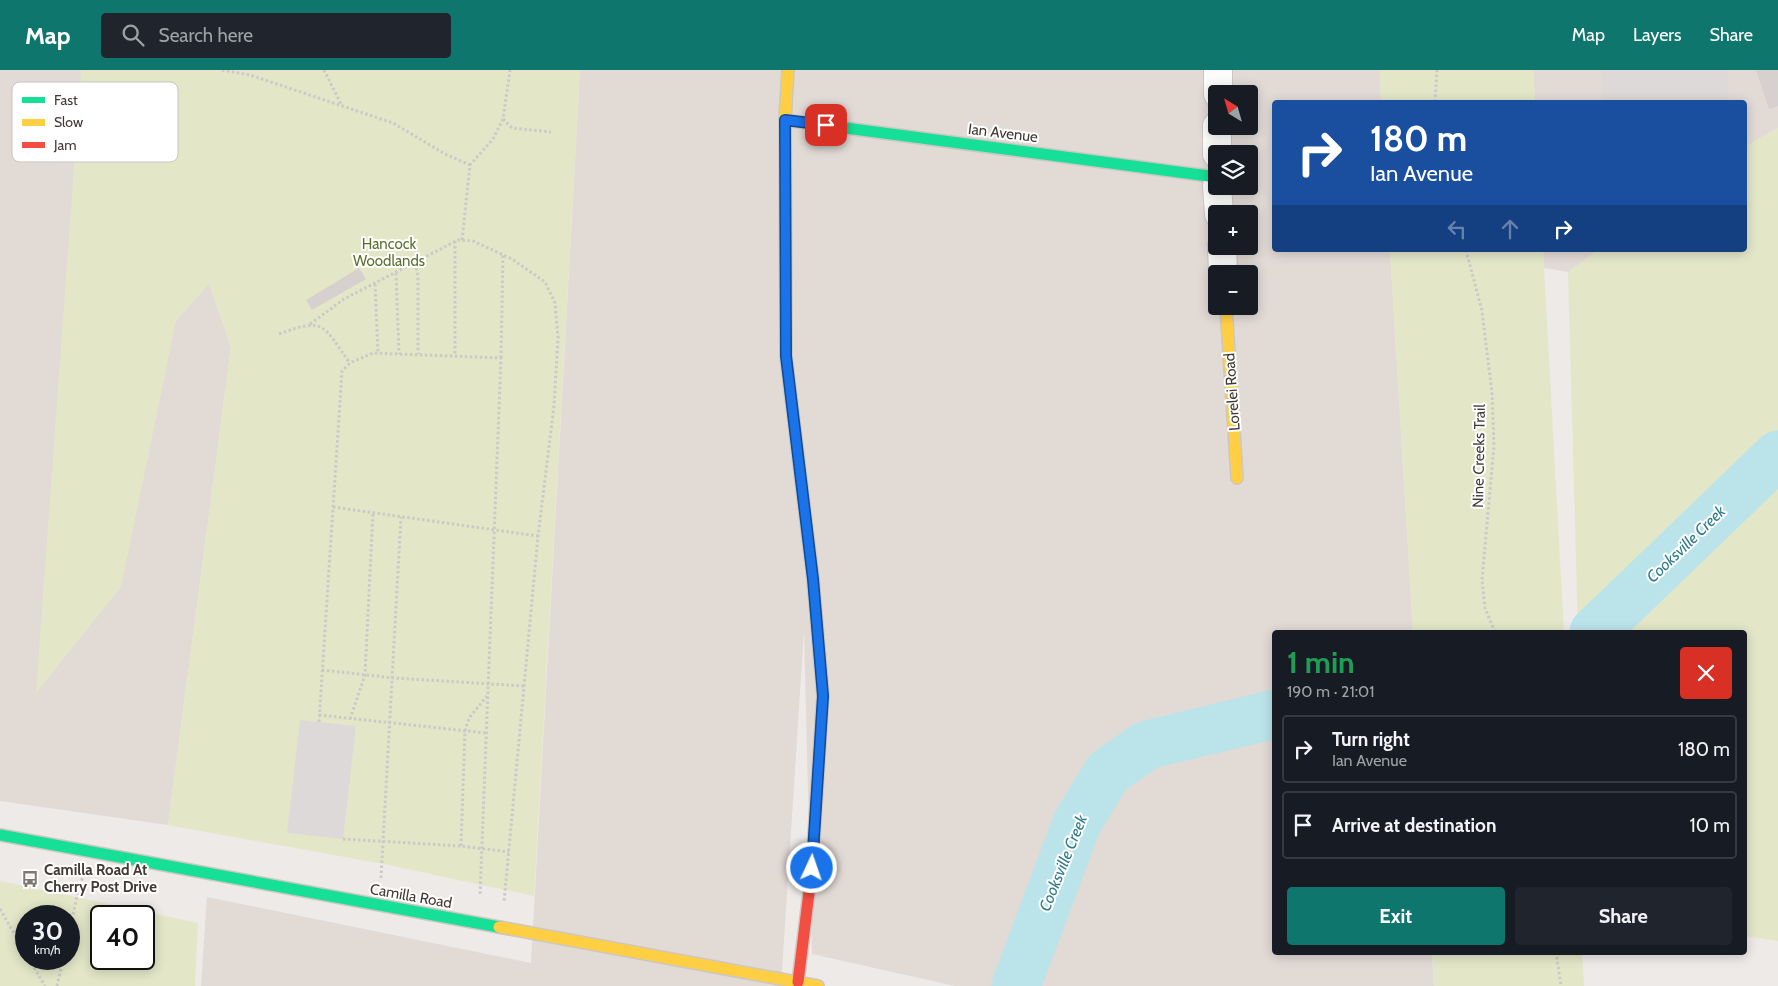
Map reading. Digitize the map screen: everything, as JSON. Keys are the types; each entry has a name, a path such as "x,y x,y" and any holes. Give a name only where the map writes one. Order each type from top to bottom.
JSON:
{"street":[{"path":"788,70 785,120 786,356 813,579 823,696 812,868 798,982"},
{"path":"1218,70 1218,85"},
{"name":"Ian Avenue","path":"785,120 1208,176"},
{"name":"Lorelei Road","path":"1227,315 1238,478"},
{"name":"Camilla Road","path":"0,835 94,854 818,986"}],"path":[{"path":"222,70 250,75 306,96 341,104 393,123 444,154 470,166"},
{"path":"324,70 341,104"},
{"path":"462,240 470,166 493,139 503,119 510,70"},
{"path":"1436,100 1437,70"},
{"path":"503,119 512,128 551,132"},
{"path":"279,334 310,324 344,299 455,241 462,240 473,240 512,259 545,282 555,303 558,338 554,406 538,536 502,928"},
{"path":"455,241 455,356"},
{"name":"Nine Creeks Trail","path":"1467,252 1482,311 1492,393 1494,446 1482,580 1485,608 1494,630"},
{"path":"478,924 501,358 503,255"},
{"path":"416,263 418,276 418,354"},
{"path":"396,273 399,354"},
{"path":"375,284 378,353"},
{"path":"310,324 319,325 330,334 350,363"},
{"path":"319,722 342,371 350,363 364,355 378,353 501,358"},
{"path":"333,506 538,536"},
{"path":"350,719 366,675 373,512"},
{"path":"379,906 392,724 401,517"},
{"path":"322,670 394,678 524,686"},
{"path":"461,846 465,731 469,718 488,695"},
{"path":"319,715 486,733"},
{"path":"343,839 384,843 461,846 509,852"},
{"path":"75,905 79,886 94,854"},
{"path":"0,909 15,935"},
{"path":"1556,955 1561,986"},
{"path":"36,970 46,986"},
{"path":"57,986 61,970"}],"shaded area":[{"path":"0,70 111,70 118,82 12,82 12,162 162,162 174,183 231,347 168,825 0,801"},
{"path":"580,70 1380,70 1381,100 1272,100 1272,252 1390,252 1413,630 1272,630 1272,955 1432,955 1434,986 955,986 812,954 804,630 781,986 201,986 207,897 531,963"},
{"path":"1533,70 1778,70 1778,128 1747,146 1747,100 1535,100"},
{"path":"1601,70 1728,70 1727,100 1602,100"},
{"path":"1543,252 1595,252 1568,272 1544,268"},
{"path":"300,720 356,726 343,839 287,833"}],"green space":[{"name":"Hancock Woodlands","path":"81,70 580,70 534,896 384,864 168,825 231,347 209,284 176,321 121,587 36,693 74,162 178,162 178,82 80,82"},
{"path":"1380,70 1533,70 1535,100 1381,100"},
{"path":"1778,128 1778,941 1747,936 1747,630 1578,630 1568,272 1595,252 1747,252 1747,146"},
{"path":"1390,252 1543,252 1564,630 1413,630"},
{"path":"0,881 113,905 90,905 90,970 155,970 155,914 198,923 195,986 0,986"},
{"path":"1432,955 1582,955 1584,986 1434,986"}],"building":[{"path":"1756,70 1778,70 1778,106 1769,109"},
{"path":"359,268 366,279 312,310 306,300"}],"waterway":[{"name":"Cooksville Creek","path":"1596,630 1778,455"},
{"name":"Cooksville Creek","path":"1016,986 1077,823 1108,772 1147,745 1272,715"}],"traffic: fast":[{"path":"785,120 1208,176"},
{"path":"786,335 786,356 813,579 823,696 822,710"},
{"path":"0,835 499,927"}],"traffic: slow":[{"path":"786,335 785,120 788,70"},
{"path":"1227,315 1237,478"},
{"path":"499,927 818,986"}],"traffic: jam":[{"path":"798,982 812,868 822,710"}],"place":[{"name":"Camilla Road At Cherry Post Drive","path":"30,879"}],"route":[{"path":"812,868 823,696 813,579 786,356 785,120 826,125"}]}
